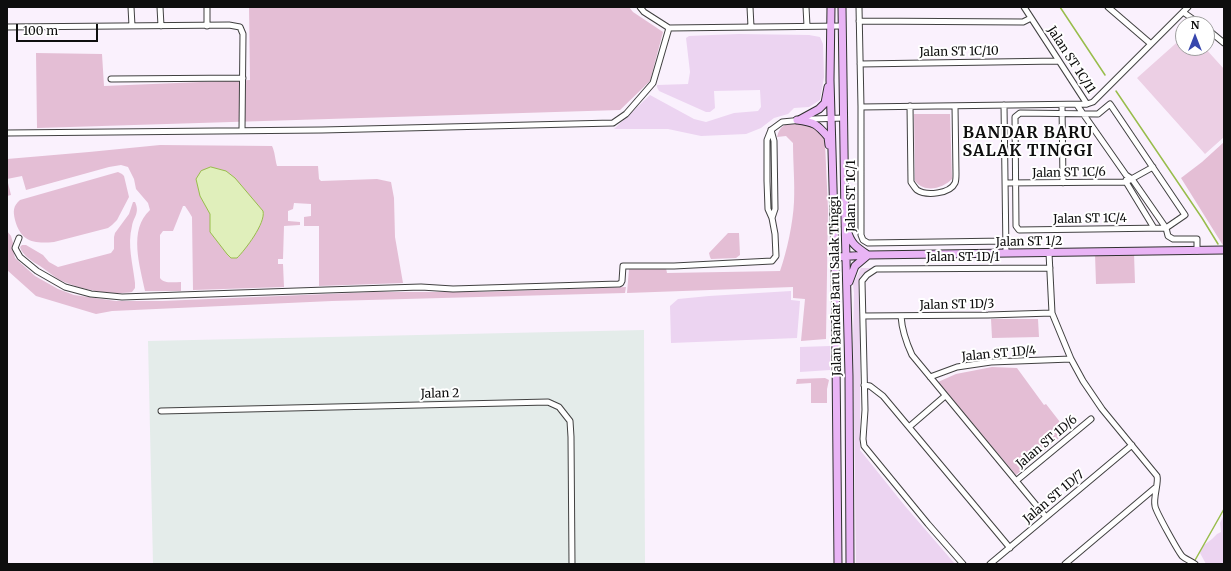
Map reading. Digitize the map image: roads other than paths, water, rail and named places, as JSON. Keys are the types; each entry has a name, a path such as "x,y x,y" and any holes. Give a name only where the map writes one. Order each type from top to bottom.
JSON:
{"main road":[{"name":"Jalan Bandar Baru Salak Tinggi","path":"831,7 830,80 835,257 838,564"},
{"name":"Jalan Bandar Baru Salak Tinggi","path":"842,7 850,564"},
{"path":"796,120 819,110 825,102 830,80"},
{"path":"796,120 814,123 828,137 833,186"},
{"path":"845,220 849,237 854,246 868,255 855,266 847,289"},
{"name":"Jalan ST 1/2","path":"835,257 868,255 1224,250"}],"street":[{"path":"131,7 132,26"},
{"path":"160,7 160,26"},
{"path":"207,7 207,26"},
{"path":"640,7 644,12 669,28 842,26"},
{"path":"750,7 751,27"},
{"path":"806,7 807,26"},
{"name":"Jalan ST 1C/1","path":"859,7 862,240 868,243 1006,241"},
{"name":"Jalan ST 1C/11","path":"1024,7 1087,104"},
{"path":"1108,7 1151,44"},
{"path":"861,107 1087,104 1093,102 1188,7"},
{"path":"1183,12 1189,16"},
{"path":"859,21 1024,22 1031,18"},
{"path":"7,27 240,27 244,34 242,130"},
{"path":"7,133 479,127 613,123 626,114 653,83 669,28"},
{"path":"1215,36 1224,43"},
{"name":"Jalan ST 1C/10","path":"860,64 1060,61"},
{"path":"111,79 243,78"},
{"path":"1016,183 1015,117 1020,113 1098,114 1110,104 1185,215 1166,228"},
{"path":"1062,105 1064,183"},
{"path":"1077,105 1126,175 1132,179 1166,228 1168,236 1173,239 1197,239 1197,251"},
{"path":"910,106 911,182 916,189 922,192 932,193 949,190 954,184 956,174 955,106"},
{"path":"1004,106 1006,253"},
{"path":"19,238 15,248 20,257 37,271 65,287 91,294 122,298 421,287 453,289 619,284 622,281 623,266 674,266 772,261 776,256 775,234 772,218 768,209 766,181 767,140 771,130 782,122 844,118"},
{"path":"771,130 774,141 775,156 775,209 772,218"},
{"name":"Jalan ST 1C/6","path":"1005,184 1126,182 1153,167"},
{"path":"1126,175 1126,182 1154,228"},
{"name":"Jalan ST 1C/4","path":"1016,183 1016,226 1019,230 1166,228"},
{"path":"1049,253 1052,313 1071,360 1098,403 1157,476 1154,506 1182,556 1195,564"},
{"name":"Jalan ST 1D/1","path":"863,316 862,281 867,274 876,269 1050,268"},
{"name":"Jalan ST 1D/3","path":"863,316 1052,313"},
{"path":"863,316 864,446 963,564"},
{"path":"901,316 902,329 906,344 912,355 1046,517"},
{"name":"Jalan ST 1D/4","path":"930,377 957,367 991,362 1071,360"},
{"path":"864,385 870,386 883,396 1010,548"},
{"path":"909,427 946,396"},
{"name":"Jalan 2","path":"160,411 548,402 559,408 570,421 572,564"},
{"name":"Jalan ST 1D/6","path":"1016,481 1091,419"},
{"name":"Jalan ST 1D/7","path":"990,564 1132,445"},
{"path":"1065,564 1155,488"}],"waterway":[{"path":"1060,7 1105,75"},
{"path":"1116,91 1218,244"},
{"path":"1194,562 1224,509"}],"district":[{"name":"BANDAR BARU SALAK TINGGI","path":"1028,142"}]}
